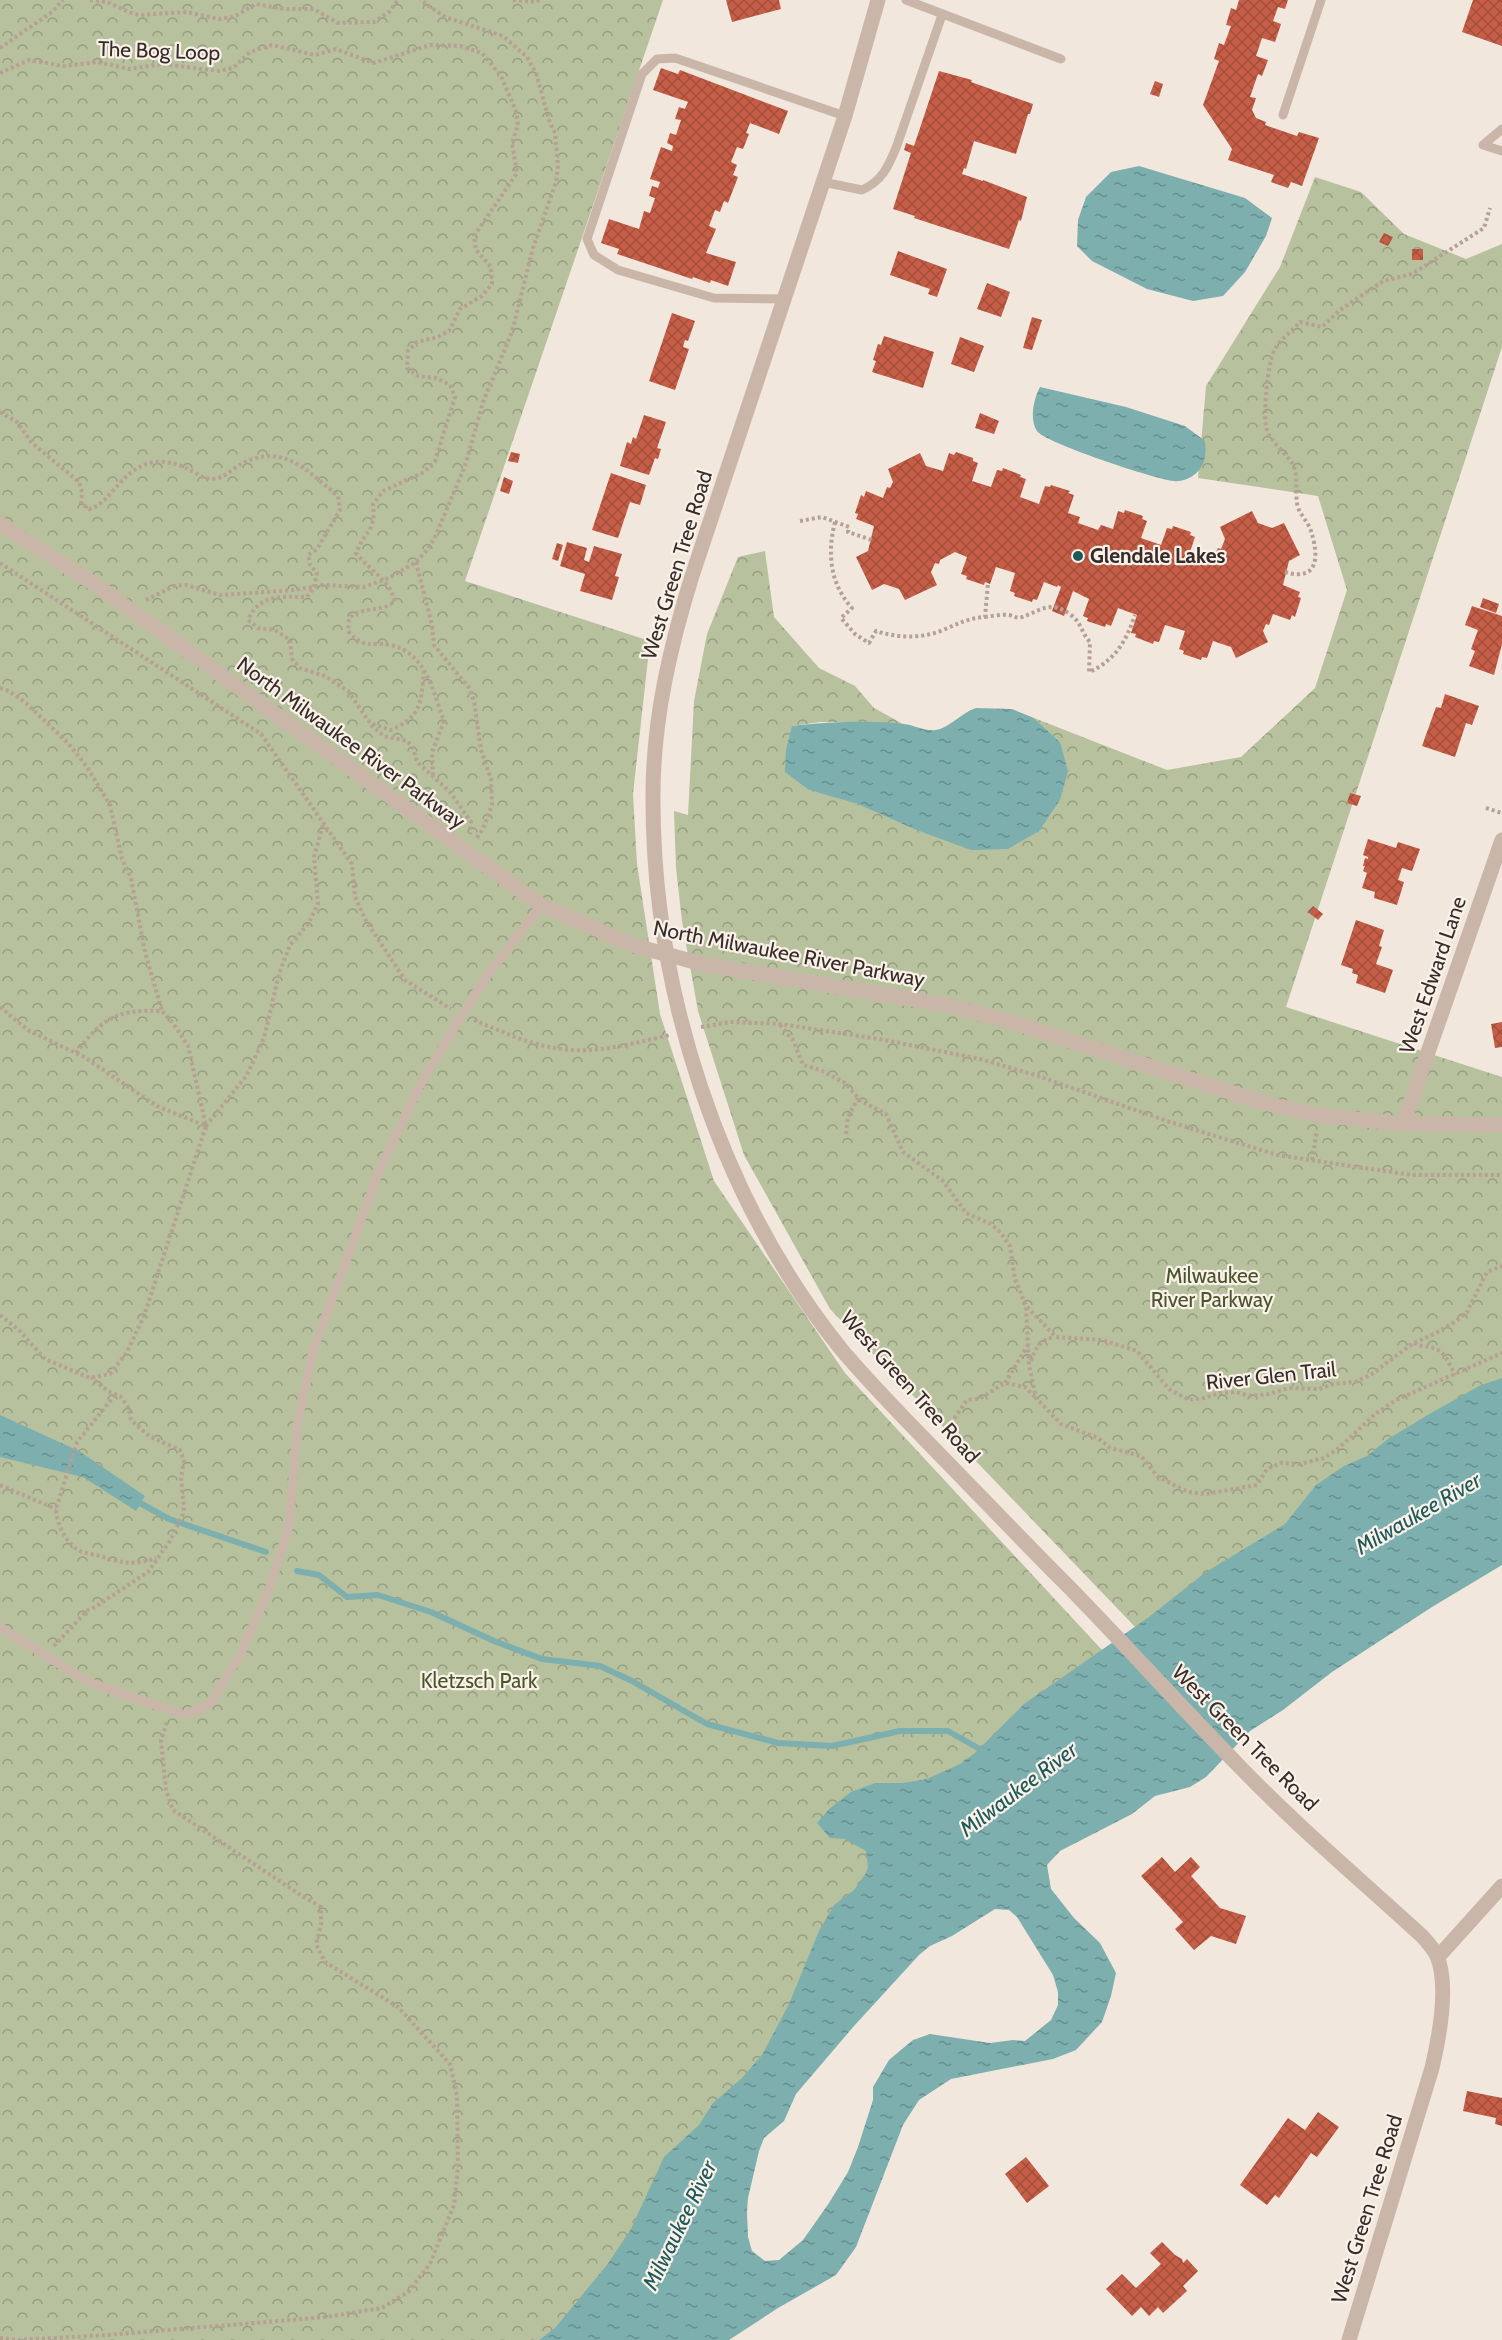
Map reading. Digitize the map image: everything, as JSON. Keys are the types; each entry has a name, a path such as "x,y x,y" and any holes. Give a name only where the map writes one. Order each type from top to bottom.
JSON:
{"street":[{"name":"West Green Tree Road","path":"878,0 845,116 688,586 665,678 659,713 653,793 657,891 682,1032 723,1144 757,1219 791,1278 840,1347 890,1404 1243,1770 1423,1937 1438,1958 1442,2000 1440,2032 1432,2068 1349,2340"},
{"name":"North Milwaukee River Parkway","path":"0,524 96,585 541,906 632,945 667,956 946,1005 1015,1023 1264,1103 1320,1115 1403,1124 1502,1125"},
{"name":"West Edward Lane","path":"1403,1124 1502,840"},
{"path":"1438,1958 1502,1886"}],"lane":[{"path":"906,0 1061,59"},
{"path":"1283,115 1321,0"},
{"path":"823,182 862,190 880,179 889,166 942,15"},
{"path":"784,299 714,298 618,270 594,255 587,239 642,74 657,59 675,58 845,116"},
{"path":"1502,129 1483,145 1502,151"},
{"path":"0,1627 88,1682 184,1715 210,1704 240,1655 270,1587 289,1526 298,1420 313,1351 379,1171 419,1087 462,1014 486,977 541,906"}],"path":[{"path":"0,48 52,12 63,0"},
{"name":"The Bog Loop","path":"90,0 107,2 140,15 187,12 219,19 233,17 255,4 285,9 314,9 338,23 374,22 389,12 398,0"},
{"path":"133,612 150,597 174,586 186,585 220,595 314,586 364,587 384,580 416,562 428,550 435,537 465,466 483,402 512,332 533,248 551,198 558,166 555,133 536,73 527,57 503,36 445,17 420,0"},
{"path":"513,0 536,2 539,0"},
{"name":"The Bog Loop","path":"0,73 17,63 29,60 63,66 98,62 129,69 162,64 219,71 233,68 250,52 272,45 315,55 336,49 374,63 430,45 460,46 482,53 501,76 516,111 518,125 512,143 517,173 474,236 476,250 491,267 492,284 482,296 459,309 449,331 438,337 417,342 408,351 407,368 418,376 436,378 450,385 455,397 435,460 424,472 383,491 373,504 375,517 372,529 361,541 356,553 365,565 384,580"},
{"path":"1285,572 1305,574 1311,570 1316,558 1311,530 1297,505 1296,475 1292,463 1267,430 1269,372 1275,349 1300,322 1322,327 1340,310 1383,281 1412,274 1484,228 1490,208"},
{"path":"0,412 17,422 32,442 79,482 82,493 81,504 90,509 98,506 124,476 147,463 171,462 188,468 205,478 221,479 252,458 274,455 300,465 338,496 340,510 317,549 308,555 310,565 317,573 314,586 307,597 266,599 254,608 249,620 258,628 275,630 290,639 292,659 300,668 326,676 348,691 370,723 384,736 407,741 413,748 417,762 450,792 471,822 467,852"},
{"path":"800,521 822,517 849,527 848,531 872,540"},
{"path":"835,522 830,547 831,562 839,592 852,608 842,618 855,634 869,643 876,631 910,637 941,631 967,620 1008,615 1016,618 1023,617 1045,607 1066,612 1078,620 1090,642 1089,672 1118,653 1136,615"},
{"path":"416,562 432,625 434,645 469,688 474,701 481,750 491,779 492,805 483,829 467,852"},
{"path":"0,563 261,734 352,864 355,897 366,921 405,980 434,1001 451,1009"},
{"path":"384,580 392,591 395,601 388,607 359,610 349,618 348,631 358,642 373,646 389,645 408,652 424,668 444,721 432,752 433,776"},
{"path":"985,617 988,584"},
{"path":"370,723 391,730 414,717 421,697 424,668"},
{"path":"0,688 9,691 26,703 68,743 87,766 110,804 123,859 131,878 145,952 162,1011 188,1046 206,1126"},
{"path":"1486,808 1502,813"},
{"path":"90,1378 110,1374 127,1352 144,1316 206,1126 247,1075 264,1038 279,974 290,945 308,924 318,904 314,857 323,825"},
{"path":"0,1007 28,1030 76,1053 156,1106 206,1126"},
{"path":"76,1053 91,1034 115,1015 146,1010 162,1011"},
{"path":"474,1020 520,1039 570,1050 605,1048 662,1037"},
{"path":"704,1027 731,1022 780,1024 879,1039 980,1059 1277,1155 1412,1175 1502,1175"},
{"path":"780,1024 793,1040 803,1065 820,1070 845,1083 858,1098 886,1114 903,1152 943,1181 966,1213 991,1224 1010,1246 1015,1279 1026,1306 1029,1365 1036,1398"},
{"path":"846,1134 848,1117 858,1098"},
{"path":"1312,1160 1320,1115"},
{"name":"River Glen Trail","path":"1056,1337 1102,1340 1137,1352 1169,1389 1189,1400 1220,1393 1236,1392 1250,1396 1269,1394 1289,1388 1318,1389 1333,1384 1355,1382 1383,1367 1413,1343 1436,1333 1467,1312 1487,1272 1502,1266"},
{"path":"1026,1306 1056,1337 1042,1341 1034,1350 1029,1365"},
{"path":"0,1315 19,1330 45,1359 90,1378 121,1397 128,1407 131,1420 138,1428 149,1436 180,1450 184,1461 181,1478 183,1514 170,1541 148,1572 88,1610 45,1655"},
{"path":"1413,1343 1420,1347 1439,1350 1455,1375"},
{"path":"944,1433 967,1400 979,1399 1005,1383 1028,1345"},
{"path":"1005,1383 1025,1387 1061,1424 1098,1437 1110,1448 1141,1456 1158,1477 1172,1485 1188,1492 1206,1494 1257,1485 1267,1469 1281,1463 1300,1464 1324,1458 1339,1448 1375,1414 1396,1400 1502,1353"},
{"path":"115,1395 76,1442 56,1509 61,1530 74,1547 84,1553 130,1564 157,1558"},
{"path":"0,1485 56,1509"},
{"path":"0,2338 17,2340 108,2335 326,2317 382,2308 408,2292 430,2264 454,2205 458,2166 458,2119 457,2095 450,2064 398,2007 325,1962 316,1944 321,1925 321,1907 173,1810 166,1790 160,1741 171,1711"}],"green space":[{"name":"Kletzsch Park","path":"0,0 663,0 465,581 650,641 633,794 637,864 660,1014 714,1181 845,1373 1102,1650 858,1974 628,2340 0,2340"},
{"name":"Milwaukee River Parkway","path":"1315,177 1361,192 1404,234 1466,259 1502,244 1502,347 1286,1007 1502,1077 1502,1490 1139,1631 830,1309 744,1155 698,1011 682,921 676,868 674,811 688,815 694,701 707,634 738,557 765,551 774,617 819,668 855,686 874,708 903,724 820,722 792,726 809,790 858,803 914,829 1060,742 1034,718 1167,770 1241,757 1315,688 1347,590 1318,496 1198,478 1206,386 1280,267"}],"water":[{"path":"1139,166 1245,198 1272,218 1266,236 1245,272 1223,296 1193,301 1147,289 1092,261 1077,246 1078,220 1086,197 1111,172"},
{"path":"1040,387 1126,407 1185,426 1205,441 1201,468 1186,479 1175,481 1163,479 1125,468 1044,436 1037,431 1033,421 1033,409"},
{"path":"976,708 1012,709 1034,718 1060,742 1068,771 1060,800 1039,831 1008,849 971,850 914,829 858,804 809,790 785,772 786,750 792,726 878,722 936,730"},
{"name":"Milwaukee River","path":"1502,1378 1502,1565 1332,1672 1283,1710 1250,1731 1206,1777 1190,1787 1155,1796 1132,1814 1060,1851 1047,1865 1051,1889 1074,1918 1100,1943 1116,1973 1102,2022 1076,2050 1053,2059 951,2079 919,2100 903,2125 856,2247 836,2275 778,2308 729,2340 539,2340 555,2328 607,2265 631,2229 664,2157 699,2125 713,2103 742,2078 762,2055 789,2004 819,1931 834,1905 854,1890 866,1873 868,1867 866,1851 845,1839 830,1838 817,1823 829,1809 851,1792 875,1783 903,1783 927,1779 960,1764 975,1753 1024,1704 1149,1617 1206,1572 1285,1524 1316,1485 1344,1466 1367,1456 1388,1439 1479,1386","holes":["995,1909 1009,1910 1017,1917 1053,1975 1058,1992 1058,2005 1051,2020 1025,2041 990,2043 930,2034 913,2040 902,2049 889,2060 873,2087 873,2100 858,2147 848,2172 829,2203 803,2240 779,2260 765,2261 752,2251 748,2237 747,2212 748,2198 764,2138 784,2121 796,2094 919,1955 930,1946 952,1936"]},
{"path":"0,1415 79,1451 145,1496 136,1511 83,1477 0,1457"}],"building":[{"path":"726,0 779,0 781,9 732,22"},
{"path":"1239,0 1288,0 1285,9 1278,7 1273,21 1281,24 1275,42 1262,38 1256,56 1268,60 1262,76 1258,74 1250,97 1256,98 1252,110 1256,118 1266,122 1265,125 1297,136 1299,132 1319,138 1302,186 1291,182 1288,188 1271,182 1274,175 1228,160 1232,149 1203,105 1219,61 1214,59 1219,43 1224,45 1231,26 1226,25 1231,8 1236,10"},
{"path":"1473,0 1502,0 1502,46 1462,32"},
{"path":"661,68 678,74 680,70 788,111 779,134 750,123 746,133 749,134 743,149 737,147 731,162 737,165 733,175 738,177 728,203 724,201 720,212 715,210 709,226 716,229 706,253 736,262 728,286 711,280 710,283 693,277 692,279 617,254 619,249 601,243 609,219 639,229 644,211 650,213 655,198 649,196 652,186 658,188 660,182 650,179 661,147 672,151 673,146 667,143 670,133 676,135 681,120 675,119 679,107 685,109 688,102 653,90"},
{"path":"939,71 972,80 971,82 1033,104 1016,154 974,141 966,169 964,168 962,174 1027,197 1021,221 1019,220 1009,249 893,209 911,153 904,150 906,143 914,146"},
{"path":"1155,81 1163,84 1159,97 1150,94"},
{"path":"1384,233 1393,237 1388,246 1379,242"},
{"path":"1412,249 1423,249 1423,260 1412,260"},
{"path":"898,251 947,269 937,297 928,294 930,289 890,275"},
{"path":"987,283 1010,292 1001,317 977,309"},
{"path":"672,313 695,321 688,341 685,340 683,347 689,349 675,390 649,381"},
{"path":"1032,317 1042,320 1032,350 1023,348"},
{"path":"884,336 934,352 923,388 872,372 878,344 881,345"},
{"path":"960,337 984,346 974,372 951,364"},
{"path":"980,413 999,421 994,434 975,428"},
{"path":"644,415 666,422 657,448 661,449 658,459 655,458 649,475 620,466 627,442 631,444 633,437 636,439"},
{"path":"511,452 520,454 518,463 508,461"},
{"name":"Glendale Lakes","path":"956,452 973,458 973,461 978,463 972,481 991,487 997,470 1002,471 1003,468 1026,479 1020,497 1039,504 1045,486 1050,487 1051,485 1070,491 1068,493 1074,495 1068,513 1080,517 1078,523 1098,530 1101,525 1113,529 1118,511 1124,513 1125,510 1143,516 1142,519 1147,521 1141,538 1161,545 1167,528 1172,529 1173,526 1191,532 1190,535 1195,537 1189,555 1202,559 1216,552 1218,548 1221,549 1225,539 1220,527 1252,511 1258,523 1272,528 1284,523 1300,555 1289,561 1283,585 1300,592 1298,597 1301,598 1295,617 1292,615 1290,620 1273,614 1269,625 1266,624 1263,631 1268,642 1236,658 1231,647 1213,641 1207,658 1202,657 1201,660 1183,654 1184,651 1179,649 1185,631 1165,625 1159,642 1154,641 1153,644 1131,633 1137,615 1118,608 1111,626 1106,624 1105,627 1087,621 1088,618 1083,616 1089,599 1073,591 1064,616 1052,611 1061,587 1058,585 1057,587 1044,582 1037,600 1033,599 1032,602 1014,596 1015,593 1010,591 1015,573 996,567 990,584 985,582 984,585 966,579 967,576 961,574 967,557 955,552 940,560 939,564 935,563 931,572 937,585 905,600 899,589 884,584 872,590 856,557 868,551 874,526 856,519 858,514 855,513 861,495 864,497 866,491 883,498 887,487 890,488 893,482 888,469 920,453 926,466 943,471 949,453 954,455"},
{"path":"611,473 646,485 640,505 630,502 618,538 592,530"},
{"path":"504,477 513,481 509,494 500,491"},
{"path":"567,542 587,548 584,560 589,562 594,546 622,554 615,576 619,577 612,600 580,591 585,574 560,566"},
{"path":"557,543 563,545 558,561 552,559"},
{"path":"1483,598 1499,604 1496,613 1480,607"},
{"path":"1472,606 1502,616 1502,644 1494,675 1469,666 1475,651 1471,649 1478,630 1465,625"},
{"path":"1445,694 1479,706 1472,725 1466,723 1455,757 1422,746 1436,707 1441,708"},
{"path":"1350,793 1361,796 1357,806 1347,803"},
{"path":"1368,839 1396,848 1398,842 1420,849 1412,871 1402,868 1398,880 1404,882 1397,905 1374,898 1375,892 1362,888 1367,873 1363,871 1365,866 1363,866 1365,858 1368,859 1368,857 1363,855"},
{"path":"1313,906 1323,914 1318,920 1308,912"},
{"path":"1356,920 1384,930 1379,946 1382,947 1376,964 1393,970 1385,993 1356,983 1358,975 1352,973 1353,969 1341,965"},
{"path":"1502,1022 1502,1047 1495,1048 1491,1024"},
{"path":"1162,1857 1175,1872 1191,1857 1200,1867 1191,1876 1220,1908 1246,1916 1236,1944 1211,1936 1194,1950 1175,1929 1183,1922 1141,1876"},
{"path":"1467,2091 1502,2098 1502,2126 1495,2124 1496,2118 1463,2111"},
{"path":"1318,2112 1339,2127 1317,2157 1311,2153 1279,2198 1275,2195 1267,2205 1240,2185 1288,2118 1305,2130"},
{"path":"1026,2157 1049,2186 1027,2203 1005,2174"},
{"path":"1162,2242 1182,2259 1183,2263 1187,2259 1198,2271 1183,2286 1187,2291 1163,2313 1158,2307 1149,2316 1141,2307 1132,2316 1106,2289 1122,2274 1136,2288 1161,2264 1150,2253"}],"waterway":[{"path":"140,1503 169,1519 266,1552"},
{"path":"297,1571 319,1575 347,1597 378,1595 431,1612 494,1641 542,1659 600,1666 632,1681 707,1724 778,1743 832,1746 900,1731 948,1731 985,1752"}],"place":[{"name":"Glendale Lakes","path":"1078,556"}]}
